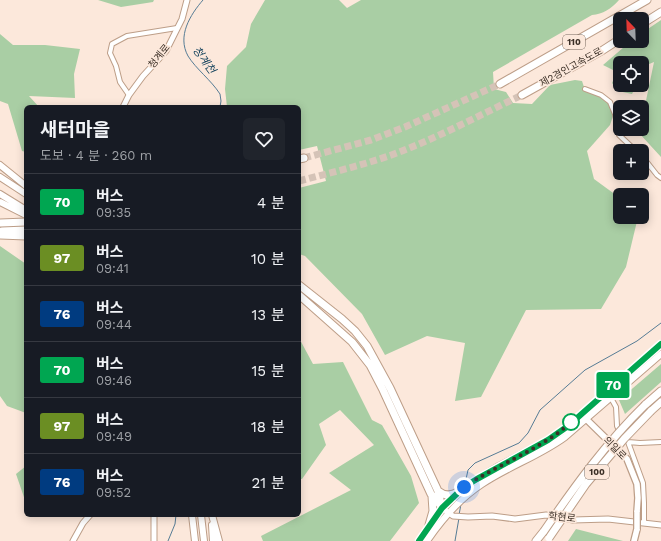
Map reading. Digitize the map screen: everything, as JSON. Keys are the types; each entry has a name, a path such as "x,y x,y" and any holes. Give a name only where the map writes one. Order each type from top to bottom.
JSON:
{"highway":[{"name":"제2경인고속도로","path":"500,84 647,0"},
{"path":"649,20 661,12"},
{"name":"제2경인고속도로","path":"522,95 613,44"},
{"path":"0,223 24,222"},
{"path":"0,236 15,234 24,231"},
{"path":"0,232 24,236"},
{"path":"301,287 355,331 367,346 390,388 434,493 434,508 430,525"},
{"path":"301,296 352,342 370,365 434,493 445,510"},
{"name":"100","path":"536,541 579,480 598,456 624,426 661,391"},
{"name":"100","path":"547,539 586,484 624,439 661,402"},
{"path":"434,493 446,495 460,491"}],"main road":[{"path":"0,165 24,184"},
{"path":"0,177 24,193"},
{"path":"0,194 24,209"},
{"path":"0,202 24,215"},
{"path":"419,541 430,525 445,510 460,491 477,479 548,440 581,414 661,344"},
{"path":"427,541 445,510 483,483 552,446 565,437 661,354"},
{"name":"의일로","path":"581,414 627,459 637,484 638,512 635,541"},
{"path":"192,517 195,541"},
{"path":"201,517 204,541"},
{"path":"211,517 213,541"},
{"path":"212,517 219,541"}],"street":[{"name":"청계로","path":"124,105 129,94 143,76 166,51 182,19 187,0"},
{"path":"129,94 120,82 116,66 110,53 112,44 127,36 177,28"},
{"path":"585,88 601,95 610,102 615,114 619,135 629,144"},
{"path":"649,165 661,178"},
{"path":"606,391 616,407 617,426 621,435 628,442 643,483 644,522"},
{"path":"628,442 661,442"},
{"name":"학현로","path":"445,510 453,516 492,516 515,519 546,515 573,520 608,519 661,525"},
{"path":"73,541 83,523 88,517"},
{"path":"154,517 154,541"}],"green space":[{"path":"98,0 154,0 153,2 121,7"},
{"path":"265,0 339,0 347,8 361,0 619,0 613,6 600,14 592,15 493,72 494,89 506,92 513,103 532,104 550,85 575,80 582,81 584,87 601,94 610,101 613,116 610,125 587,151 594,179 613,193 613,224 636,224 626,267 601,309 526,310 481,397 455,401 465,343 427,336 385,355 362,314 305,256 301,255 301,187 326,181 317,146 301,150 301,105 227,105 225,89 227,66 246,47 251,24"},
{"path":"661,20 661,157 642,136 649,136 649,100 646,100 654,62 649,64 649,56 614,56 623,48 649,48 649,28"},
{"path":"0,34 13,45 45,45 80,49 74,74 75,98 29,96 37,105 24,105 24,152 22,151 8,104 0,101"},
{"path":"613,56 613,70 603,65"},
{"path":"623,92 633,92 632,94"},
{"path":"0,246 24,263 24,412 7,406 0,396"},
{"path":"301,342 313,364 343,362 372,420 382,425 411,476 419,503 390,541 263,541 261,536 298,517 301,517 301,516 351,490 329,473 374,445 340,410 319,424 326,445 302,479"},
{"path":"661,364 661,382 625,414 619,400"},
{"path":"24,468 24,497 16,474"},
{"path":"576,529 623,541 568,541"}],"waterway":[{"name":"청계천","path":"203,0 186,26 184,33 185,48 191,61 220,94 220,105"},
{"path":"465,484 468,470 475,463 519,443 528,433 540,410 585,370 637,341 661,323"},
{"path":"459,515 461,504"},
{"name":"청계천","path":"168,541 175,524 176,517"},
{"path":"455,541 459,518"}],"tunnel":[{"path":"304,158 371,140 405,127 500,84"},
{"path":"301,180 364,164 402,151 522,95"}],"bus line":[{"name":"70","path":"419,541 442,508 464,487 499,466 532,450 568,426 661,344"}],"route":[{"path":"464,487 499,466 532,450 568,426 574,420 571,422"}]}
